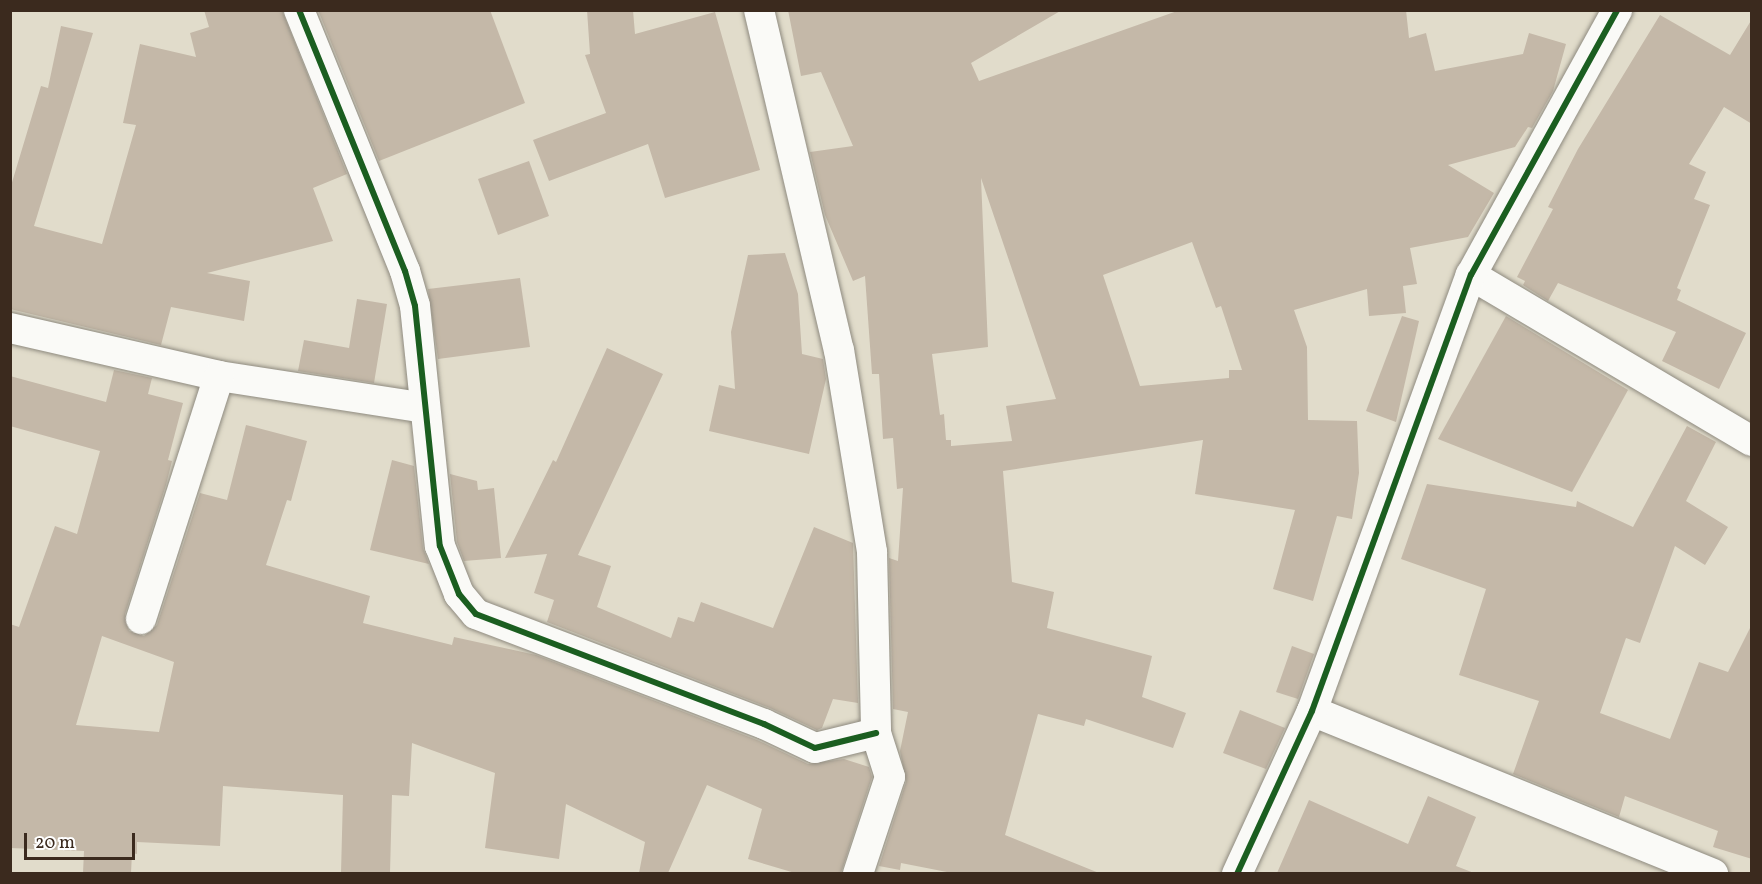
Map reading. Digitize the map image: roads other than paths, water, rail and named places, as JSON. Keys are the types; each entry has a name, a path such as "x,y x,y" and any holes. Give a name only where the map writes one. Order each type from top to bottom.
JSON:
{"street":[{"path":"299,10 405,271 415,306 441,546 459,594 476,614 764,723 815,748 876,733"},
{"path":"759,10 839,350 872,552 876,733 890,777 858,873"},
{"path":"1237,873 1312,711 1471,275 1617,10"},
{"path":"1471,275 1752,441"},
{"path":"10,328 219,376 425,408"},
{"path":"141,619 219,376"},
{"path":"1312,711 1646,861 1713,873"}]}
